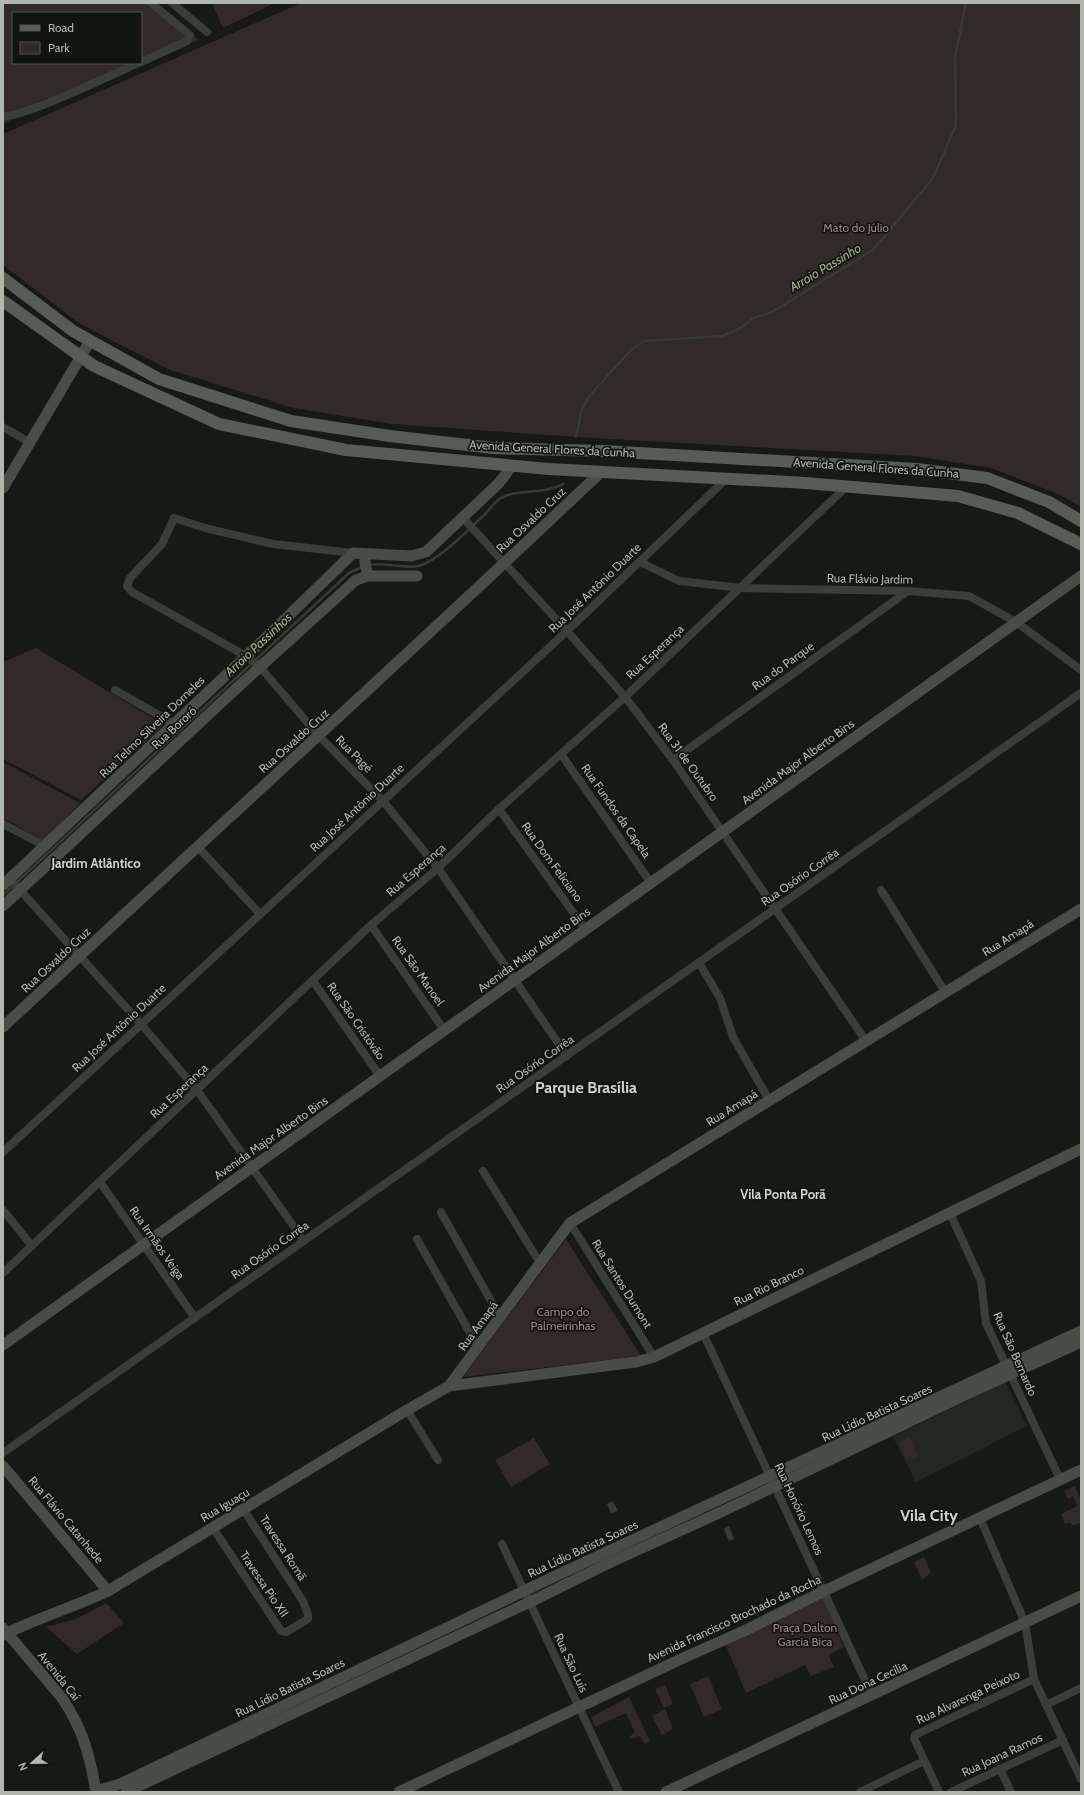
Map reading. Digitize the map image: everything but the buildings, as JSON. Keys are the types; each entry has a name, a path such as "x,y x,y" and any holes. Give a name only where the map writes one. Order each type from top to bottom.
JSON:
{"main road":[{"name":"Avenida General Flores da Cunha","path":"3,278 73,331 159,379 291,421 390,436 493,448 586,450 917,470 987,478 1049,502 1081,521"},
{"name":"Avenida General Flores da Cunha","path":"3,301 94,366 219,424 346,450 480,461 512,466 549,469 725,480 806,483 958,496 1018,513 1081,544"},
{"path":"493,448 512,466"},
{"path":"601,472 604,451"}],"street":[{"path":"142,62 187,41 190,35 151,3"},
{"path":"172,3 207,32"},
{"path":"3,116 33,109 136,64"},
{"path":"3,488 90,341"},
{"path":"3,427 30,442"},
{"path":"353,553 366,565 418,556 426,552 465,521 512,466"},
{"name":"Rua Osvaldo Cruz","path":"3,1027 197,846 319,736 601,472"},
{"name":"Rua José Antônio Duarte","path":"3,1152 567,631 725,480"},
{"name":"Rua Esperança","path":"3,1273 372,925 438,868 500,809 625,697 846,487"},
{"name":"Rua Pagé","path":"353,553 273,544 205,528 174,518 162,544 130,578 127,586 132,592 247,656 259,666 319,736 383,800 438,868 567,1056"},
{"name":"Rua 31 de Outubro","path":"465,521 567,631 625,697 673,760 866,1041"},
{"name":"Rua Telmo Silveira Dorneles","path":"8,882 247,656 353,553"},
{"name":"Rua Flávio Jardim","path":"640,562 680,581 741,588 908,591 968,596 1016,622 1081,670"},
{"name":"Rua Bororó","path":"3,906 259,666 356,580 366,565 417,576"},
{"name":"Avenida Major Alberto Bins","path":"3,1345 1081,576"},
{"name":"Rua do Parque","path":"673,760 908,591"},
{"path":"115,690 174,724"},
{"name":"Rua Osório Corrêa","path":"3,1454 1081,693"},
{"name":"Rua Fundos da Capela","path":"561,754 651,883"},
{"name":"Rua Dom Feliciano","path":"500,809 585,930"},
{"path":"3,824 45,846"},
{"path":"197,846 260,914"},
{"path":"8,882 19,890 141,1024 197,1090 304,1241"},
{"path":"881,890 945,992"},
{"name":"Rua Amapá","path":"449,1386 570,1222 1081,909"},
{"name":"Rua São Manoel","path":"372,925 444,1030"},
{"path":"699,963 720,998 733,1037 769,1100"},
{"name":"Rua São Cristóvão","path":"313,981 380,1076"},
{"name":"Rua Rio Branco","path":"449,1386 636,1362 654,1357 1081,1149"},
{"path":"483,1171 540,1263"},
{"name":"Rua Irmãos Veiga","path":"100,1182 195,1318"},
{"path":"3,1210 32,1246"},
{"path":"441,1212 500,1318"},
{"name":"Rua São Bernardo","path":"950,1213 980,1281 986,1323 1060,1479"},
{"name":"Rua Santos Dumont","path":"570,1222 654,1357"},
{"path":"417,1239 478,1347"},
{"name":"Rua Lídio Batista Soares","path":"96,1792 157,1772 385,1663 435,1633 524,1591 609,1557 830,1454 1056,1348 1081,1331"},
{"name":"Rua Honório Lemos","path":"703,1333 872,1695"},
{"name":"Rua Lídio Batista Soares","path":"1056,1348 1081,1342"},
{"name":"Rua Iguaçu","path":"4,1632 78,1605 108,1591 449,1386"},
{"path":"407,1410 438,1460"},
{"name":"Rua Flávio Catanhede","path":"3,1466 108,1591"},
{"name":"Avenida Francisco Brochado da Rocha","path":"399,1792 681,1659 744,1631 824,1591 1081,1470"},
{"name":"Travessa Romã","path":"243,1509 303,1601"},
{"path":"980,1518 1025,1623 1034,1679 1063,1740 1078,1763 1081,1779"},
{"name":"Travessa Pio XII","path":"213,1528 283,1632 308,1620 308,1615 303,1601"},
{"name":"Rua São Luís","path":"502,1544 619,1792"},
{"name":"Rua Lídio Batista Soares","path":"385,1663 439,1644 530,1602 609,1557"},
{"name":"Rua Dona Cecília","path":"666,1792 1081,1596"},
{"path":"464,1620 469,1630"},
{"name":"Avenida Caí","path":"4,1632 62,1698 71,1711 86,1744 91,1762 96,1792"},
{"path":"435,1633 439,1644"},
{"name":"Rua Alvarenga Peixoto","path":"924,1761 914,1738 915,1735 1034,1679"},
{"path":"1046,1705 1081,1688"},
{"name":"Rua Joana Ramos","path":"951,1792 1063,1740"},
{"path":"860,1792 924,1761 939,1792"},
{"path":"1000,1769 1011,1792"},
{"name":"Rua Lídio Batista Soares","path":"126,1792 157,1772"}],"shaded area":[{"path":"1005,1382 1027,1426 916,1482 893,1437"},
{"path":"613,1501 618,1511 611,1513 607,1504"},
{"path":"729,1526 734,1539 729,1541 724,1529"}],"green space":[{"path":"3,3 154,3 199,40 142,63 142,12 12,12 12,64 138,64 38,102 3,125"},
{"path":"212,3 275,3 223,28"},
{"name":"Mato do Júlio","path":"301,3 1081,3 1081,507 1058,494 991,468 915,456 576,437 391,424 293,408 168,369 80,324 3,265 3,134"},
{"path":"36,648 164,725 81,800 3,759 3,662"},
{"path":"3,762 80,803 44,841 3,818"},
{"name":"Campo do Palmeirinhas","path":"566,1239 641,1356 463,1377"},
{"path":"909,1437 918,1456 907,1461 898,1442"},
{"path":"534,1438 550,1464 511,1487 495,1460"},
{"path":"1075,1486 1081,1500 1081,1522 1073,1526 1070,1522 1065,1524 1061,1514 1077,1506 1073,1496 1068,1499 1064,1491"},
{"path":"924,1557 931,1573 922,1580 914,1562"},
{"name":"Praça Dalton Garcia Bica","path":"824,1591 838,1623 836,1630 844,1647 828,1655 834,1667 811,1676 805,1665 746,1693 726,1646 728,1638"},
{"path":"106,1603 124,1623 77,1654 46,1627 76,1619"},
{"path":"708,1676 722,1709 704,1717 690,1684"},
{"path":"665,1685 673,1704 664,1708 655,1689"},
{"path":"629,1697 650,1741 645,1744 640,1736 632,1739 630,1736 635,1733 626,1713 595,1727 591,1717"},
{"path":"665,1709 673,1729 662,1735 652,1716"}],"waterway":[{"name":"Arroio Passinho","path":"576,437 582,408 591,394 632,349 645,341 722,336 739,329 754,318 772,312 873,250 933,178 956,125 955,57 966,3"},
{"name":"Arroio Passinhos","path":"369,565 382,564 413,567 426,563 445,551 501,498 516,493 548,489 563,484"},
{"name":"Arroio Passinhos","path":"3,895 349,573 362,567"}],"district":[{"name":"Jardim Atlântico","path":"96,863"},
{"name":"Parque Brasília","path":"586,1087"},
{"name":"Vila Ponta Porã","path":"783,1194"},
{"name":"Vila City","path":"929,1515"}]}
